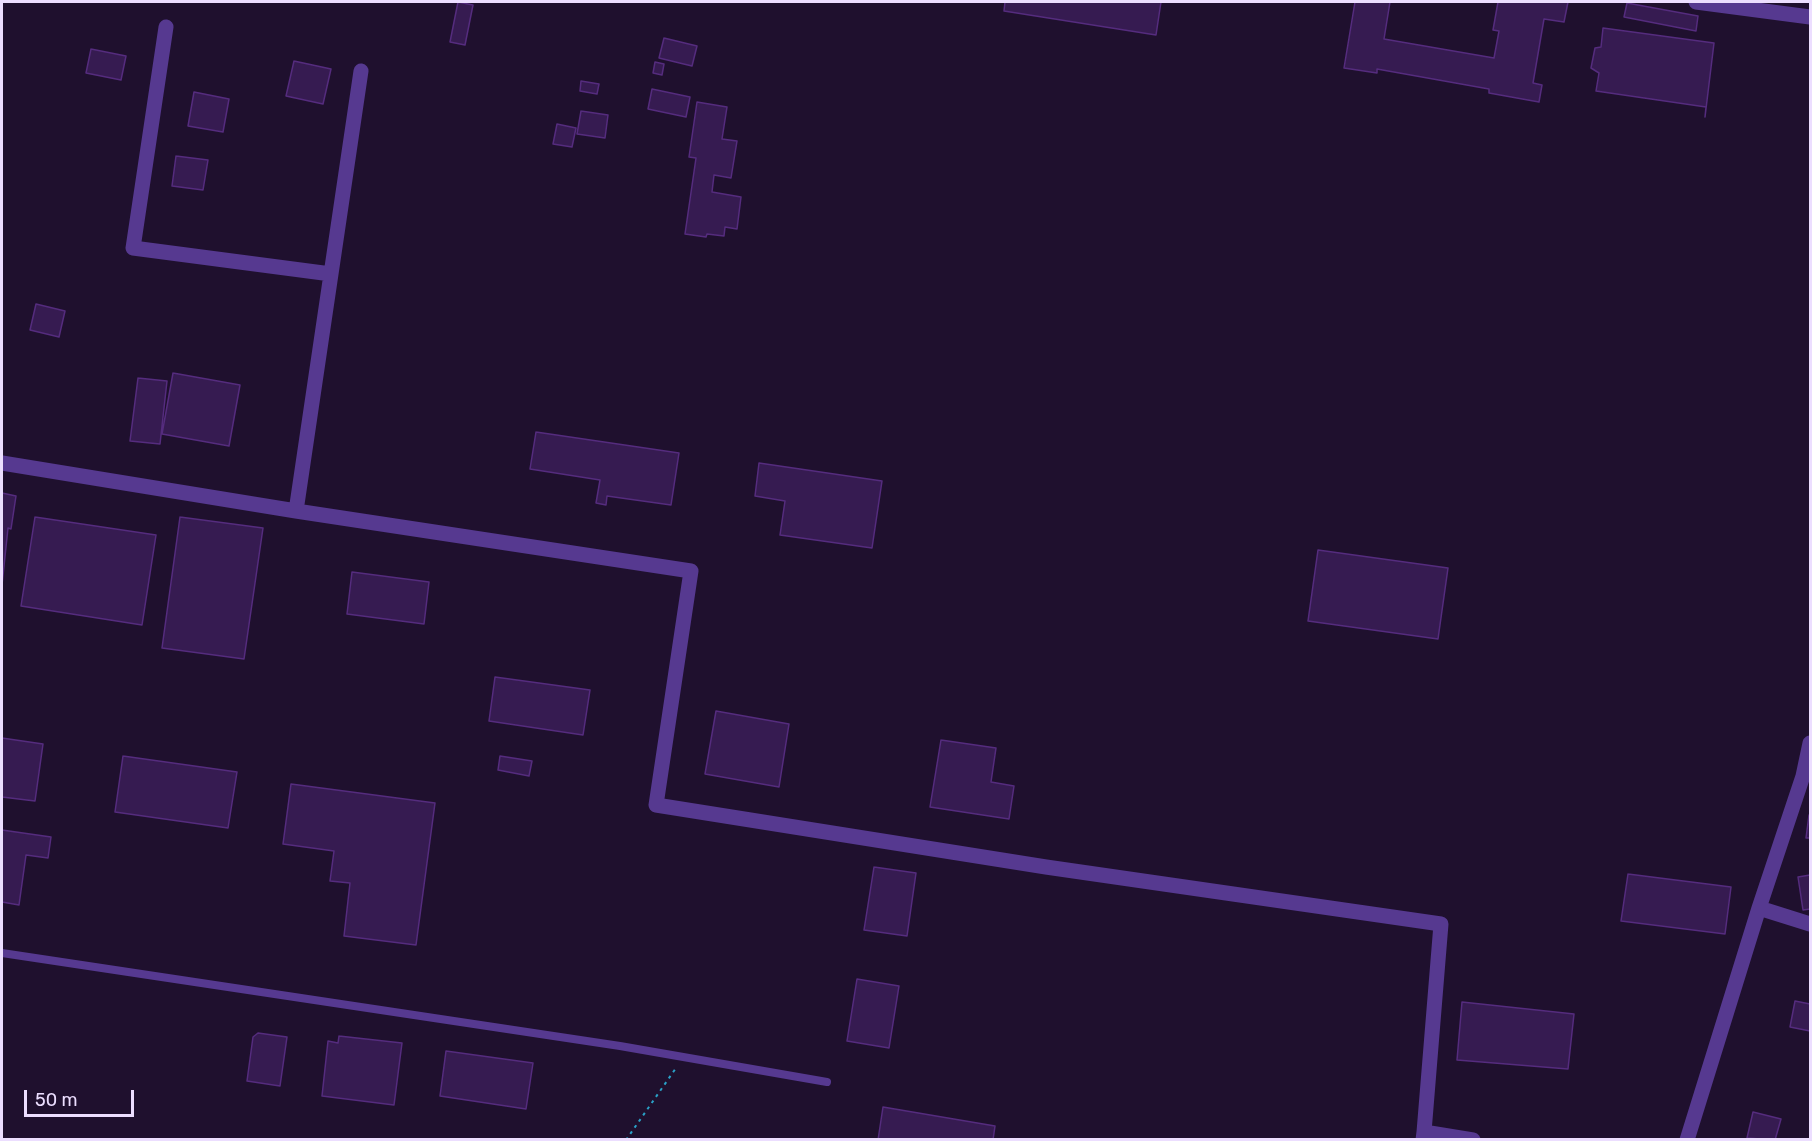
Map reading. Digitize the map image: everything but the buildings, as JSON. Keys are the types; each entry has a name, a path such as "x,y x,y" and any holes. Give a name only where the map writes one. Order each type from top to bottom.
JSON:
{"street":[{"path":"1696,2 1810,17"},
{"path":"166,27 133,248 331,274"},
{"path":"296,511 361,71"},
{"path":"2,463 296,511 691,571 656,805 1046,867 1441,924 1423,1136 1473,1140"},
{"path":"1687,1140 1759,908 1805,785 1810,743"},
{"path":"1759,908 1810,924"}],"lane":[{"path":"2,953 608,1044 827,1082"}],"path":[{"path":"626,1140 683,1057"}]}
